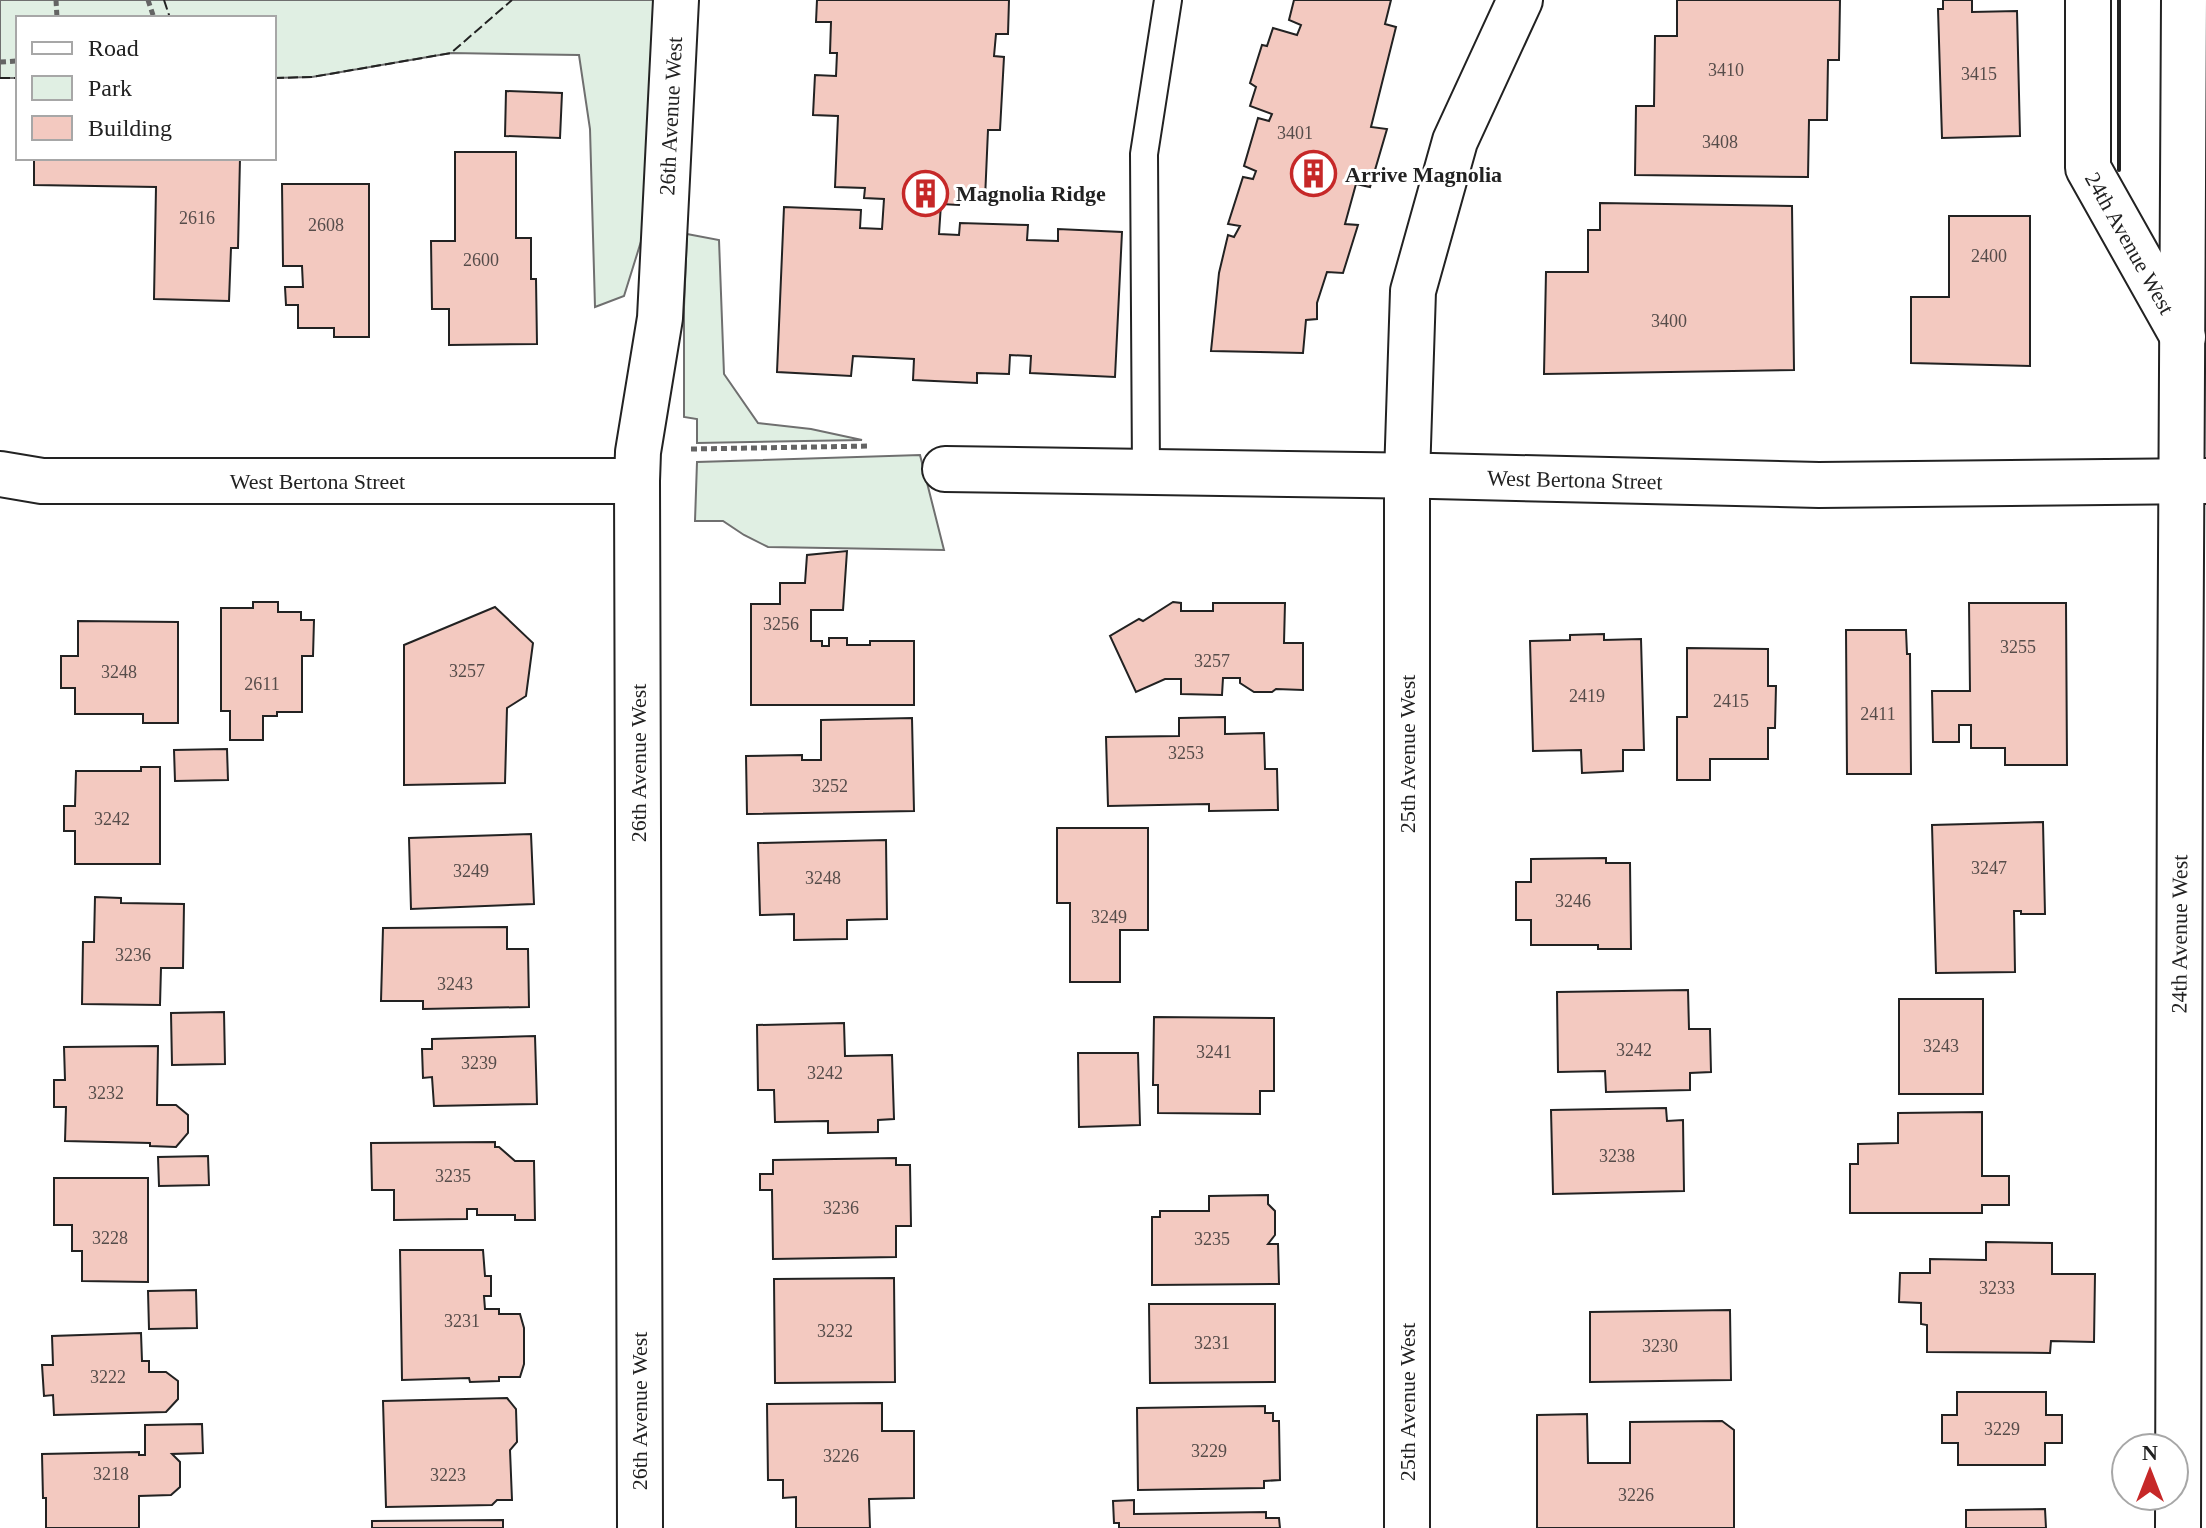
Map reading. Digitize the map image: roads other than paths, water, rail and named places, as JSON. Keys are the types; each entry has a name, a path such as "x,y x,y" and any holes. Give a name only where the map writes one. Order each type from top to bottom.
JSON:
{"street":[{"name":"26th Avenue West","path":"640,1528 637,481 638,452 660,318 676,0"},
{"name":"25th Avenue West","path":"1407,1528 1407,476 1413,291 1455,141 1520,0"},
{"name":"24th Avenue West","path":"2088,0 2088,168 2184,338"},
{"name":"24th Avenue West","path":"2178,1528 2176,1179 2194,481 2184,338 2184,0"},
{"name":"West Bertona Street","path":"945,469 1819,485 2194,481"},
{"name":"West Bertona Street","path":"0,474 42,481 637,481"}],"lane":[{"path":"1146,472 1144,154 1168,0"}],"place":[{"name":"Arrive Magnolia","path":"1314,174"},
{"name":"Magnolia Ridge","path":"925,193"}]}
